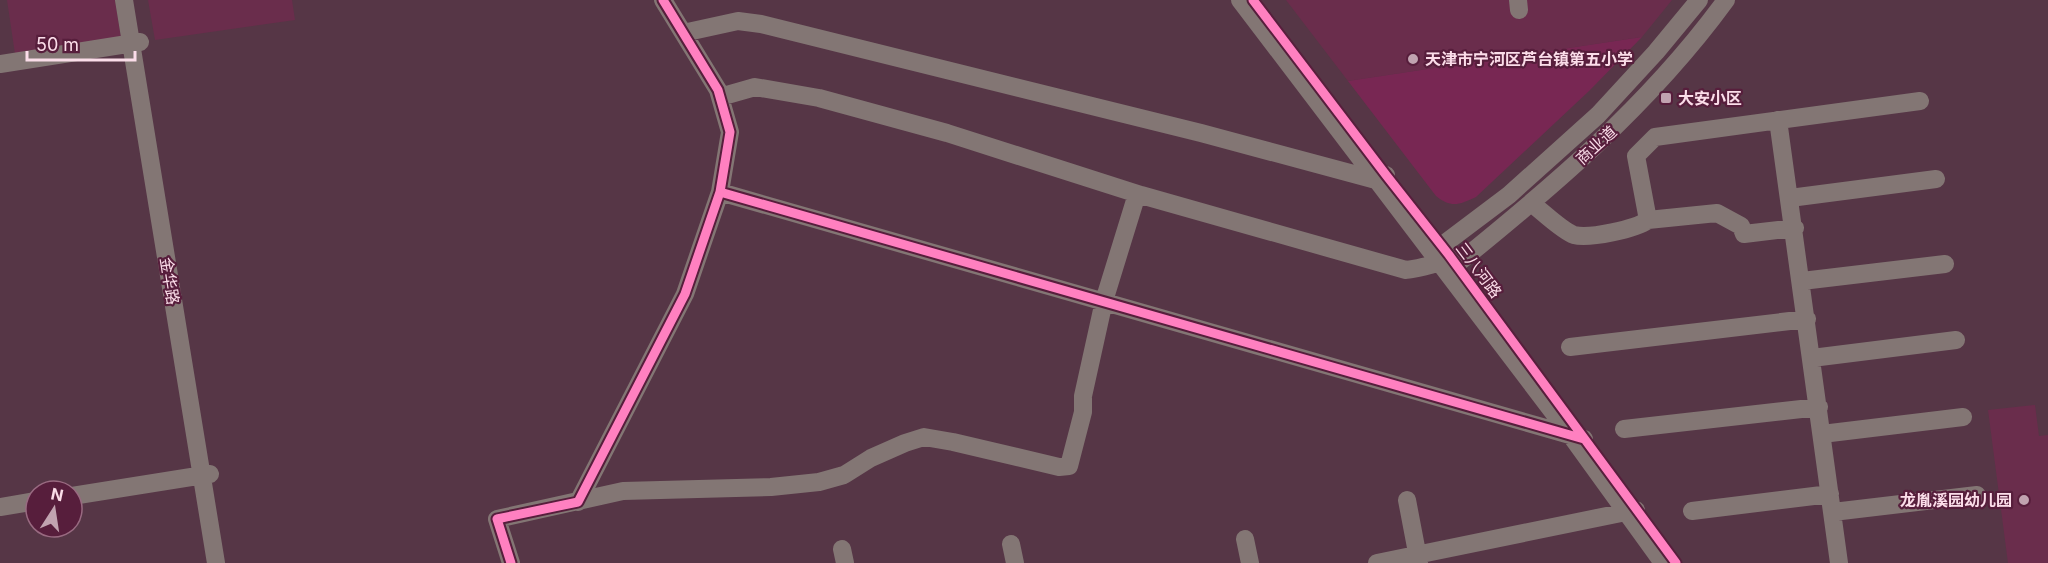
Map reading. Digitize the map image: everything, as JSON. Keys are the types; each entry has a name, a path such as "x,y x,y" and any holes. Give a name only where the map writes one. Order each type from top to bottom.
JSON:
{"street":[{"name":"金华路","path":"124,0 136,42"},
{"name":"金华路","path":"134,0 136,42 206,474 224,563"},
{"path":"578,502 685,294 720,192 730,132 718,90 663,0"},
{"name":"三八河路","path":"1240,0 1444,259 1631,511 1666,562"},
{"name":"三八河路","path":"1253,0 1381,177"},
{"name":"商业道","path":"1444,259 1509,195 1598,115 1656,52 1699,0"},
{"name":"商业道","path":"1444,259 1531,203 1619,125 1661,80 1726,0"},
{"path":"683,33 738,21 761,24 1381,177"},
{"path":"0,64 136,42"},
{"path":"720,98 754,87 819,99 947,133 1137,194 1406,270 1444,259"},
{"path":"1648,220 1636,156 1655,137 1920,101"},
{"path":"1778,120 1795,228 1839,563"},
{"path":"1790,198 1936,179"},
{"path":"720,192 1576,436"},
{"path":"511,563 497,519 623,491 771,487 819,482 844,475 872,458 924,437 1059,467 1069,466 1083,412 1083,396 1104,302 1137,194"},
{"path":"1531,203 1574,235 1598,234 1639,226 1648,220 1717,213 1741,226 1744,234 1795,228"},
{"path":"1802,281 1945,264"},
{"path":"1570,347 1807,319"},
{"path":"1812,358 1956,340"},
{"path":"1624,429 1819,406"},
{"path":"1822,434 1963,417"},
{"name":"金华路","path":"206,474 216,563"},
{"path":"84,494 206,474"},
{"path":"1692,511 1830,494"},
{"path":"1833,512 1977,495"},
{"path":"1407,500 1418,559"},
{"path":"0,507 24,503"},
{"path":"1377,563 1418,559 1631,511"},
{"path":"1245,539 1250,563"},
{"path":"1011,544 1015,563"}],"shaded area":[{"path":"7,0 115,0 121,37 15,54"},
{"path":"148,0 292,0 295,20 155,40"},
{"name":"天津市宁河区芦台镇第五小学","path":"1286,0 1672,0 1642,37 1348,81"},
{"path":"1642,37 1589,91 1476,197 1455,204 1436,196 1348,81"},
{"name":"龙胤溪园幼儿园","path":"2035,405 2039,436 2048,435 2048,563 2008,563 1988,410"}],"cycle path":[{"path":"511,563 497,519 578,502 685,294 720,192 730,132 718,90 663,0"},
{"path":"1253,0 1449,255 1676,563"},
{"path":"720,192 1584,439"}],"place":[{"name":"天津市宁河区芦台镇第五小学","path":"1413,59"},
{"name":"大安小区","path":"1666,98"},
{"name":"龙胤溪园幼儿园","path":"2024,500"}]}
